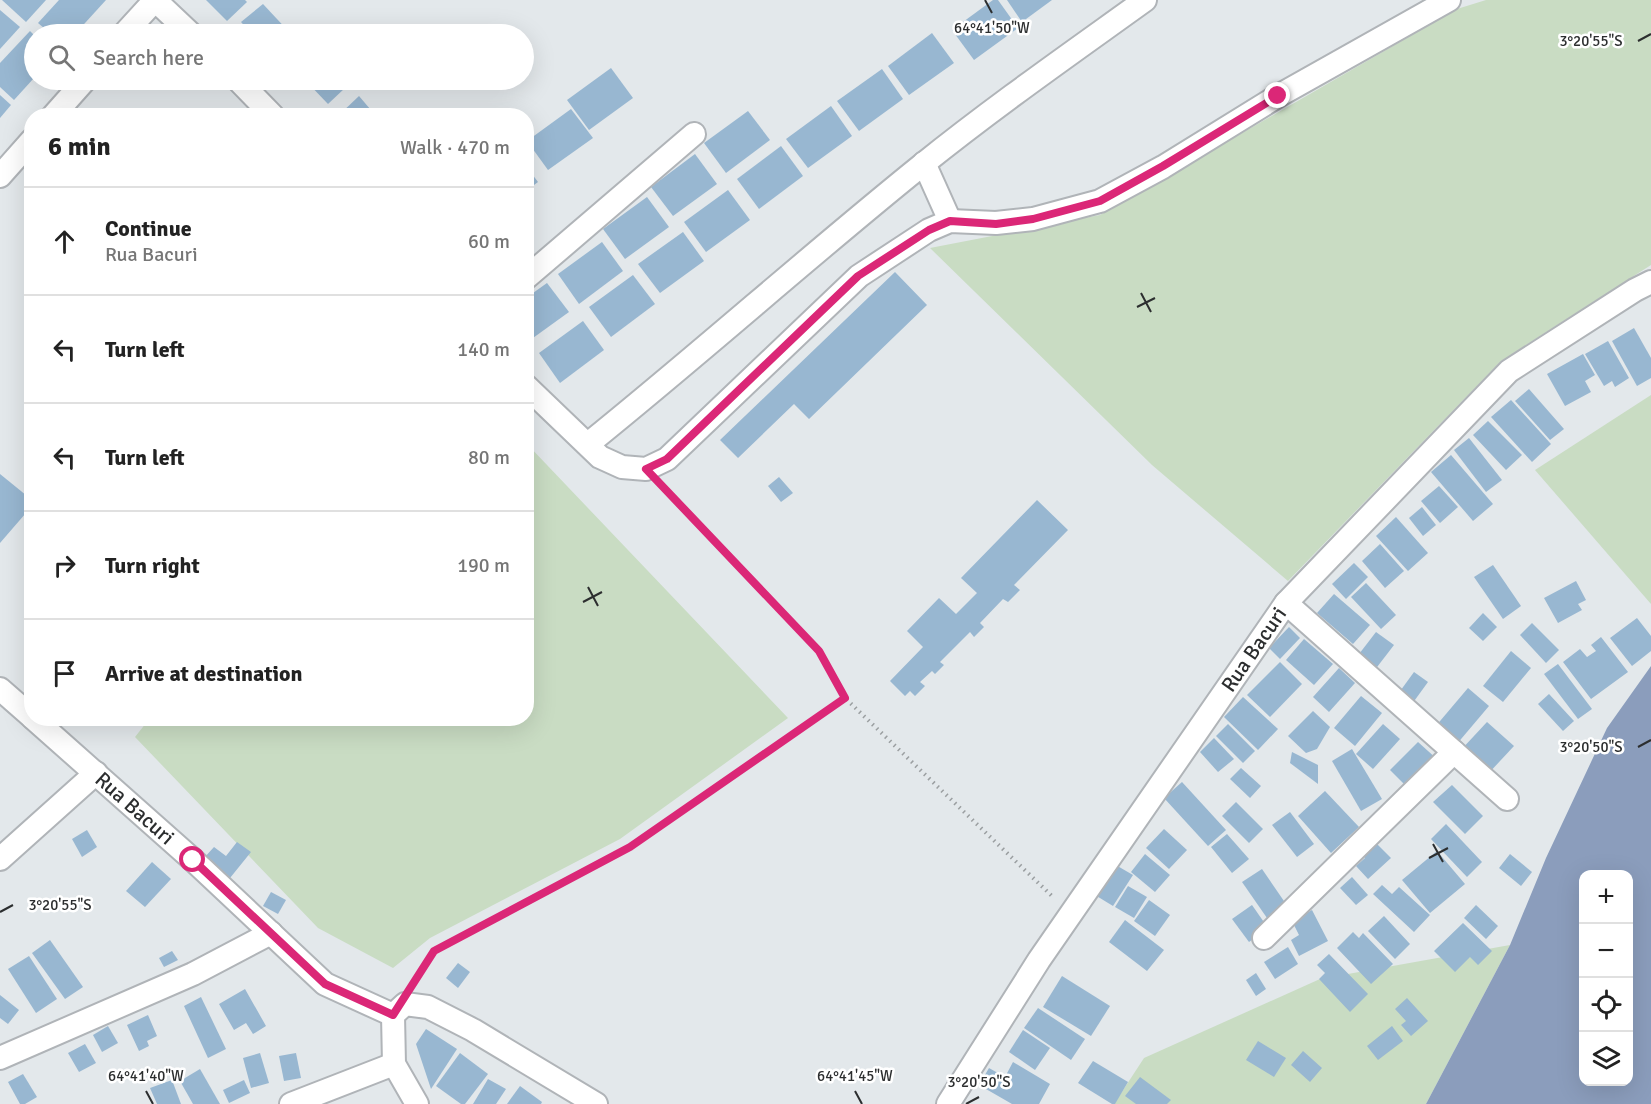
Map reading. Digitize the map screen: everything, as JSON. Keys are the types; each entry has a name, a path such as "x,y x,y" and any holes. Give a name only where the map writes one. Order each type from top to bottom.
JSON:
{"street":[{"path":"133,24 155,0 180,24"},
{"path":"588,444 924,163 1145,0"},
{"path":"534,393 600,457 622,467 646,469 667,459 858,276 929,230 950,221 996,224 1033,219 1100,201 1163,166 1278,96 1449,0"},
{"path":"60,108 76,90"},
{"path":"247,90 265,108"},
{"path":"534,271 694,134"},
{"path":"0,176 24,149"},
{"path":"924,163 950,221"},
{"name":"Rua Bacuri","path":"948,1104 1039,960 1286,603 1509,371 1651,282"},
{"path":"1286,603 1507,799"},
{"name":"Rua Bacuri","path":"0,689 24,711"},
{"name":"Rua Bacuri","path":"41,726 193,860 325,984 393,1015"},
{"path":"1264,938 1454,752"},
{"path":"0,859 96,773"},
{"path":"0,1058 193,974 271,933"},
{"path":"417,1104 394,1064 393,1015 405,1004 428,1007 473,1030 596,1104"},
{"path":"291,1104 394,1064"}],"path":[{"path":"646,469 819,651 845,698 1071,914"},
{"path":"393,1015 434,951 630,847 845,698"}],"green space":[{"path":"1486,0 1651,0 1651,265 1501,361 1288,581 1152,465 930,248 1100,215 1457,9"},
{"path":"1651,395 1651,604 1535,470"},
{"path":"534,451 788,718 620,839 430,938 393,968 318,928 135,737 144,726 534,726"},
{"path":"1510,945 1426,1104 1114,1104 1144,1058 1320,979"}],"water":[{"path":"1651,666 1651,1104 1426,1104 1510,945 1546,858 1607,728"}],"building":[{"path":"2,0 46,0 26,22"},
{"path":"59,0 106,0 84,24 38,23"},
{"path":"206,0 245,0 247,2 227,21"},
{"path":"993,0 998,0 1018,28 974,60 952,30"},
{"path":"1007,0 1052,0 1022,22"},
{"path":"263,4 282,24 243,24 241,22"},
{"path":"0,10 20,27 0,49"},
{"path":"932,33 954,63 909,95 888,66"},
{"path":"24,37 24,89 14,100 0,87 0,63"},
{"path":"611,68 633,98 589,130 567,100"},
{"path":"882,69 903,99 859,131 837,101"},
{"path":"315,90 343,90 328,104"},
{"path":"0,95 11,105 0,118"},
{"path":"359,96 369,108 346,108"},
{"path":"831,106 852,136 808,168 786,139"},
{"path":"571,109 593,138 548,170 534,151 534,136"},
{"path":"748,111 770,140 726,173 704,143"},
{"path":"781,146 803,176 759,209 737,179"},
{"path":"695,154 717,184 673,216 651,187"},
{"path":"728,190 750,220 706,252 684,222"},
{"path":"647,197 669,227 625,259 603,229"},
{"path":"683,232 704,261 660,293 638,264"},
{"path":"602,242 623,271 579,304 558,274"},
{"path":"895,272 927,305 809,419 794,404 738,458 720,440"},
{"path":"633,275 655,304 611,337 589,307"},
{"path":"547,283 569,312 534,337 534,292"},
{"path":"583,321 604,350 560,383 539,353"},
{"path":"1634,328 1651,358 1651,378 1637,386 1612,341"},
{"path":"1608,341 1629,378 1615,387 1612,381 1604,386 1585,354"},
{"path":"1583,354 1595,375 1585,381 1591,392 1565,406 1547,374"},
{"path":"1529,389 1564,429 1550,440 1515,401"},
{"path":"1511,400 1551,444 1532,462 1491,417"},
{"path":"1488,421 1522,455 1506,470 1473,435"},
{"path":"1469,438 1502,480 1486,492 1454,450"},
{"path":"1451,455 1493,504 1473,521 1431,472"},
{"path":"0,474 24,494 24,515 0,543"},
{"path":"779,477 793,493 781,502 768,486"},
{"path":"1439,486 1458,507 1440,523 1421,501"},
{"path":"1037,500 1068,530 1014,585 1020,590 1008,602 1003,599 980,623 984,627 974,637 970,632 940,662 944,665 935,674 932,671 920,682 925,686 915,696 910,691 905,696 890,681 923,647 907,631 939,598 956,614 977,593 961,578"},
{"path":"1422,507 1436,525 1423,536 1409,518"},
{"path":"1396,517 1428,553 1408,571 1376,536"},
{"path":"1380,544 1404,571 1385,588 1362,561"},
{"path":"1354,563 1368,577 1346,599 1332,584"},
{"path":"1493,565 1521,606 1503,619 1474,577"},
{"path":"1576,581 1586,600 1578,604 1582,610 1558,623 1544,598"},
{"path":"1366,583 1396,615 1381,629 1351,597"},
{"path":"1334,594 1370,625 1353,644 1317,613"},
{"path":"1483,613 1497,627 1483,641 1469,628"},
{"path":"1637,618 1651,636 1651,651 1632,666 1610,638"},
{"path":"1532,623 1559,650 1546,663 1520,635"},
{"path":"1289,627 1300,638 1280,659 1269,648"},
{"path":"1376,632 1394,645 1374,671 1356,658"},
{"path":"1601,637 1628,672 1591,699 1563,662 1580,649 1587,657 1596,651 1591,645"},
{"path":"1304,639 1333,664 1314,685 1286,660"},
{"path":"1511,651 1531,668 1503,702 1483,686"},
{"path":"1280,662 1302,684 1270,717 1247,695"},
{"path":"1558,664 1592,709 1578,719 1544,674"},
{"path":"1339,668 1355,683 1329,712 1313,697"},
{"path":"1414,672 1428,682 1412,704 1398,694"},
{"path":"1468,688 1489,706 1456,745 1435,727"},
{"path":"1549,694 1574,721 1563,731 1538,704"},
{"path":"1361,696 1382,713 1355,746 1334,728"},
{"path":"1243,697 1278,729 1258,750 1224,717"},
{"path":"1313,711 1330,727 1317,749 1306,753 1288,736"},
{"path":"1487,722 1514,746 1487,775 1460,751"},
{"path":"1228,724 1255,751 1243,763 1216,736"},
{"path":"1383,724 1400,739 1373,769 1356,754"},
{"path":"1214,738 1234,759 1218,772 1200,752"},
{"path":"1418,742 1438,760 1409,789 1390,770"},
{"path":"1352,749 1382,799 1361,811 1332,761"},
{"path":"1292,752 1318,765 1318,784 1290,763"},
{"path":"1241,768 1261,786 1250,798 1230,779"},
{"path":"1182,782 1226,830 1208,846 1164,798"},
{"path":"1452,785 1483,816 1465,834 1433,802"},
{"path":"1325,791 1359,827 1331,853 1298,816"},
{"path":"1236,802 1263,829 1249,843 1222,816"},
{"path":"1290,812 1314,844 1297,857 1272,825"},
{"path":"1446,824 1482,862 1467,877 1431,839"},
{"path":"1164,829 1187,850 1169,869 1146,848"},
{"path":"87,830 97,847 82,857 72,839"},
{"path":"1227,834 1249,859 1232,873 1211,847"},
{"path":"1372,839 1391,858 1368,879 1356,866 1365,858 1359,851"},
{"path":"237,842 251,852 230,878 204,858 214,847 226,856"},
{"path":"1437,851 1465,884 1430,913 1402,880"},
{"path":"1145,854 1170,875 1155,892 1131,872"},
{"path":"1510,854 1532,872 1521,886 1499,868"},
{"path":"152,862 171,879 145,907 126,891"},
{"path":"1114,864 1133,875 1113,906 1095,895"},
{"path":"1262,869 1286,904 1267,918 1242,882"},
{"path":"1352,877 1368,895 1356,905 1340,888"},
{"path":"1382,885 1392,894 1399,887 1430,915 1414,932 1373,894"},
{"path":"1128,886 1147,897 1134,918 1115,907"},
{"path":"271,892 286,900 278,914 263,906"},
{"path":"1149,900 1170,915 1155,936 1134,921"},
{"path":"1252,905 1268,928 1249,942 1232,919"},
{"path":"1476,905 1498,926 1486,939 1464,918"},
{"path":"1312,910 1328,941 1299,956 1291,940 1299,935 1292,921"},
{"path":"1384,916 1410,944 1395,959 1368,931"},
{"path":"1125,920 1164,950 1147,971 1109,942"},
{"path":"1463,923 1492,951 1478,965 1470,957 1455,972 1434,951"},
{"path":"1353,932 1359,938 1363,933 1393,964 1371,984 1337,948"},
{"path":"50,940 83,987 65,999 32,953"},
{"path":"1288,947 1298,964 1275,979 1264,962"},
{"path":"172,951 178,960 164,967 159,958"},
{"path":"1329,954 1368,994 1350,1012 1319,979 1325,973 1317,965"},
{"path":"29,956 57,999 36,1013 8,969"},
{"path":"458,963 470,972 458,988 446,978"},
{"path":"1256,973 1266,989 1256,996 1246,980"},
{"path":"1062,976 1110,1006 1091,1036 1043,1007"},
{"path":"245,989 266,1026 253,1034 246,1023 234,1030 219,1004"},
{"path":"0,995 19,1010 8,1024 0,1018"},
{"path":"201,997 226,1049 208,1058 184,1006"},
{"path":"1407,998 1428,1021 1411,1036 1401,1025 1406,1021 1395,1009"},
{"path":"1038,1008 1085,1039 1071,1060 1024,1028"},
{"path":"148,1015 157,1036 147,1041 149,1046 139,1051 127,1025"},
{"path":"108,1026 118,1043 102,1052 93,1035"},
{"path":"1392,1026 1403,1041 1378,1060 1367,1046"},
{"path":"426,1029 457,1049 431,1089 416,1044"},
{"path":"1023,1030 1050,1048 1035,1070 1009,1052"},
{"path":"1258,1041 1286,1058 1274,1077 1246,1060"},
{"path":"85,1044 96,1063 79,1072 68,1053"},
{"path":"1303,1051 1322,1068 1310,1082 1291,1065"},
{"path":"260,1053 269,1083 251,1088 243,1058"},
{"path":"296,1053 301,1078 284,1081 279,1056"},
{"path":"460,1053 488,1074 465,1104 461,1104 436,1086"},
{"path":"1093,1061 1128,1082 1115,1104 1078,1083"},
{"path":"1013,1062 1050,1084 1039,1104 1012,1104 979,1085 989,1068 1005,1077"},
{"path":"200,1069 220,1104 193,1104 180,1081"},
{"path":"23,1074 37,1097 25,1104 20,1104 8,1082"},
{"path":"1140,1077 1171,1100 1167,1104 1136,1104 1125,1096"},
{"path":"488,1079 506,1089 496,1104 473,1104"},
{"path":"172,1080 181,1104 157,1104 150,1088"},
{"path":"244,1080 250,1093 229,1103 223,1090"},
{"path":"520,1086 542,1102 541,1104 507,1104"}],"route":[{"path":"193,860 325,984 393,1015 434,951 630,847 845,698 819,651 646,469 667,459 858,276 929,230 950,221 996,224 1033,219 1100,201 1163,166 1278,96"}]}
